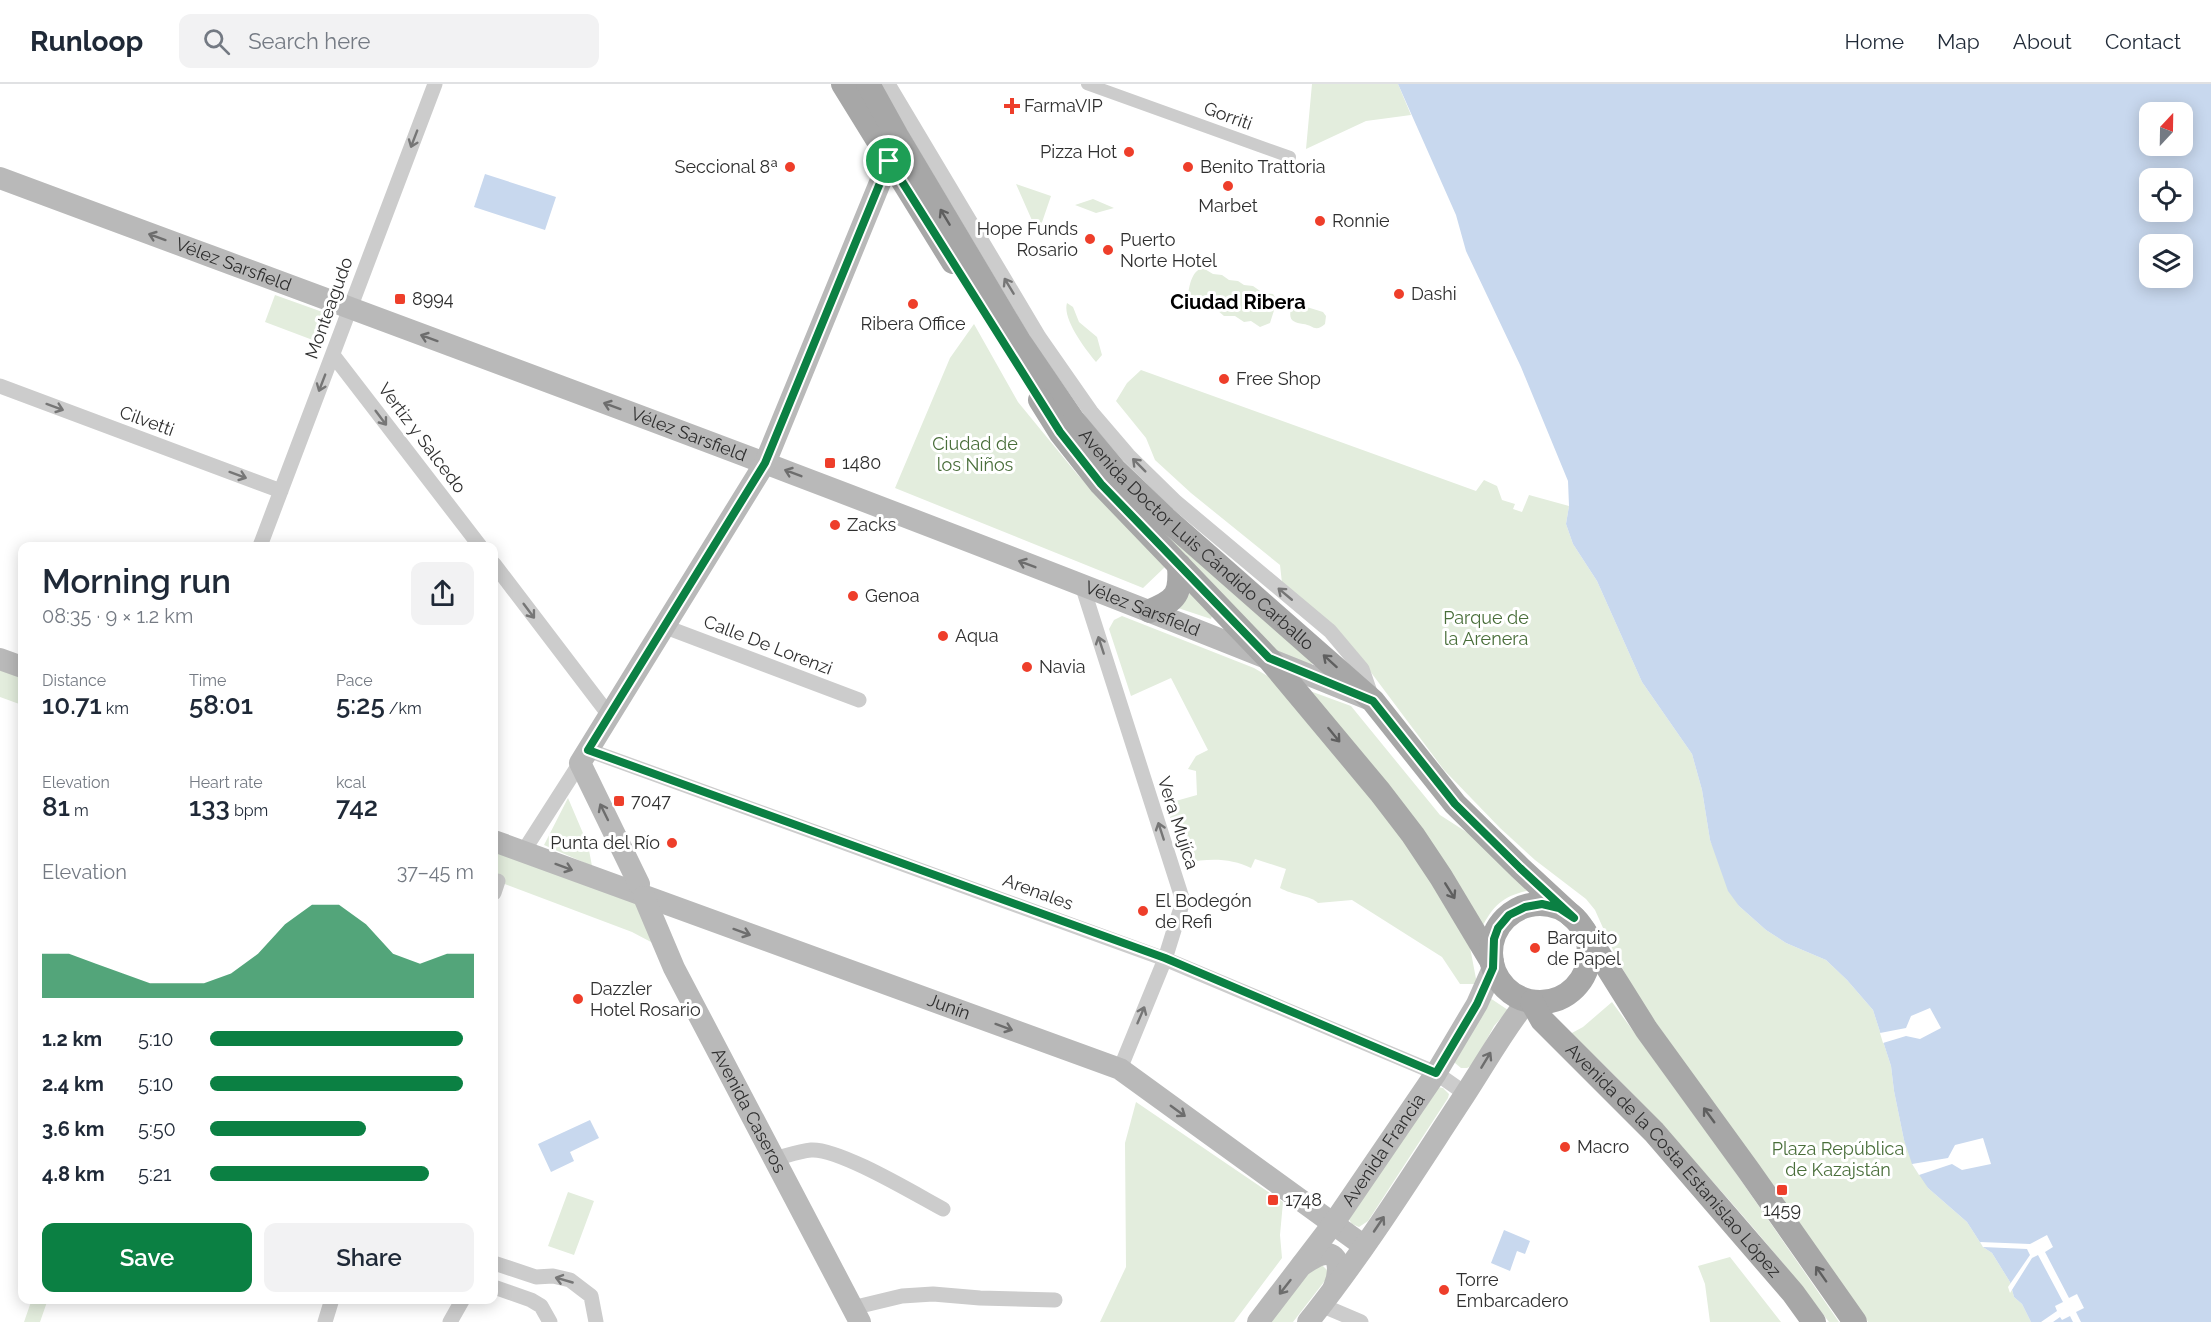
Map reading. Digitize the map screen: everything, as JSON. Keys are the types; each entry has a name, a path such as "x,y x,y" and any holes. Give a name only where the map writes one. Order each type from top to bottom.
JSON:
{"main road":[{"name":"Avenida Doctor Luis Cándido Carballo","path":"843,84 1060,432 1101,484 1269,658 1332,732 1413,836 1466,916 1493,965"},
{"name":"Avenida Doctor Luis Cándido Carballo","path":"868,84 1019,341 1073,420 1115,470 1165,518 1373,701 1455,804 1579,924"},
{"path":"584,756 765,463 898,138"},
{"name":"Vélez Sarsfield","path":"0,178 765,463 1150,611 1373,701"},
{"path":"1150,611 1167,604 1176,596 1180,585 1179,565"},
{"path":"0,659 18,666"},
{"name":"Avenida Caseros","path":"584,756 675,968 856,1315"},
{"name":"Junín","path":"498,843 641,890 1120,1069 1364,1246"},
{"path":"1542,904 1559,908 1579,924 1589,948 1588,966 1580,982 1567,995 1550,1002 1529,1001 1512,994 1501,983 1493,965 1494,939 1498,928 1509,915 1525,907 1542,904"},
{"name":"Avenida de la Costa Estanislao López","path":"1579,924 1646,1029 1855,1322"},
{"name":"Avenida Francia","path":"1258,1322 1333,1224 1436,1073 1477,1004 1493,965"},
{"name":"Avenida Francia","path":"1321,1305 1364,1246 1466,1094 1506,1027 1529,1001"},
{"name":"Avenida de la Costa Estanislao López","path":"1529,1001 1542,1020 1661,1140 1793,1293 1814,1322"},
{"path":"1302,1265 1321,1255 1332,1257 1337,1262 1339,1271 1321,1305"}],"street":[{"name":"Monteagudo","path":"262,542 435,84"},
{"name":"Avenida Doctor Luis Cándido Carballo","path":"888,84 1039,337 1092,412 1128,455 1176,502 1330,631 1362,669 1373,701"},
{"name":"Gorriti","path":"1087,84 1290,157"},
{"path":"898,138 906,115"},
{"name":"Vertiz y Salcedo","path":"333,355 477,542"},
{"name":"Cilvetti","path":"0,386 281,491"},
{"path":"498,569 609,715"},
{"name":"Vera Mujíca","path":"1082,585 1183,901 1165,958 1120,1069"},
{"name":"Calle De Lorenzi","path":"663,626 859,700"},
{"path":"523,852 584,756"},
{"name":"Arenales","path":"584,756 1165,958 1436,1073 1466,1094"},
{"path":"774,1159 811,1150 826,1151 872,1171 943,1209"},
{"path":"498,1264 536,1277 553,1276 570,1280 591,1296 596,1322"},
{"path":"531,1299 539,1294 541,1286 536,1277"},
{"path":"498,1288 531,1299 540,1306 550,1322"},
{"path":"856,1315 902,1296 933,1294 1055,1300"},
{"path":"325,1322 330,1304"},
{"path":"450,1322 460,1304"},
{"path":"1321,1305 1361,1322"}],"green space":[{"path":"1312,84 1398,84 1411,115 1366,121 1306,149"},
{"path":"1016,184 1051,196 1038,234"},
{"path":"1093,199 1114,208 1096,213 1075,205"},
{"path":"1203,268 1229,280 1253,286 1263,293 1273,294 1277,301 1270,323 1260,327 1251,321 1244,322 1235,316 1224,316 1217,310 1191,303 1188,296 1192,279 1199,269"},
{"path":"275,295 328,314 318,342 265,322"},
{"path":"1067,303 1073,307 1079,322 1097,337 1102,355 1096,362 1071,326 1066,310"},
{"path":"1297,304 1323,312 1326,316 1325,324 1316,328 1292,320 1291,309"},
{"name":"Ciudad de los Niños","path":"974,324 1018,402 1077,474 1165,567 1143,588 895,488 950,358"},
{"name":"Parque de la Arenera","path":"1141,370 1476,491 1484,480 1497,486 1502,500 1515,504 1513,509 1522,512 1529,495 1569,506 1566,524 1573,544 1597,581 1642,682 1692,754 1702,790 1710,840 1739,906 1766,930 1786,943 1826,960 1873,1010 1891,1066 1904,1140 1928,1188 1967,1222 1983,1247 1992,1253 2010,1282 2014,1297 2022,1304 2031,1322 1868,1322 1637,996 1595,910 1586,899 1535,860 1500,828 1444,770 1349,643 1282,583 1280,565 1191,493 1155,460 1146,438 1116,401 1127,383"},
{"path":"1111,477 1315,657 1311,665 1268,648"},
{"path":"1190,593 1212,616 1211,619 1178,608"},
{"path":"1122,616 1254,668 1271,678 1412,848 1469,942 1477,984 1460,984 1442,957 1352,900 1318,903 1280,888 1286,869 1255,859 1251,868 1236,862 1219,860 1187,863 1165,804 1197,795 1196,771 1188,769 1196,756 1208,750 1171,678 1131,696 1109,629 1114,620"},
{"path":"0,659 18,666 18,704 0,697"},
{"path":"1310,691 1351,706 1440,815 1468,833 1531,890 1501,902 1482,928"},
{"path":"568,798 588,845 592,866 544,845"},
{"path":"498,842 644,897 668,951 632,932 498,882"},
{"path":"1490,998 1508,1010 1494,1026 1473,1065 1461,1068 1455,1063 1455,1057"},
{"path":"1612,1002 1722,1153 1839,1322 1829,1322 1720,1190 1628,1089 1570,1034 1583,1027"},
{"path":"1437,1087 1443,1088 1449,1094 1448,1098 1368,1221 1359,1227 1352,1224 1348,1218"},
{"path":"1136,1102 1283,1202 1280,1235 1282,1258 1234,1322 1100,1322 1126,1267 1125,1143"},
{"path":"568,1192 594,1201 574,1255 548,1246"},
{"path":"1730,1257 1781,1322 1710,1322 1705,1284 1698,1266"},
{"path":"1322,1265 1327,1270 1327,1278 1293,1322 1266,1322 1308,1267"},
{"path":"30,1304 46,1304 40,1322 24,1322"}],"water":[{"path":"1398,84 2211,84 2211,1322 2031,1322 2022,1304 2014,1297 2010,1282 1992,1253 1983,1247 1967,1222 1928,1188 1912,1164 1904,1140 1891,1066 1873,1010 1826,960 1786,943 1766,930 1739,906 1728,891 1710,840 1702,790 1692,754 1642,682 1597,581 1573,544 1566,524 1569,506 1568,481 1521,367 1466,251 1456,215"},
{"path":"485,174 556,197 545,230 474,207"},
{"path":"590,1120 599,1138 570,1152 574,1161 551,1172 538,1144"},
{"path":"1504,1230 1530,1241 1525,1254 1517,1251 1510,1271 1491,1263"}],"pier":[{"path":"1930,1008 1941,1028 1920,1039 1906,1036 1883,1043 1880,1033 1906,1028 1911,1016"},
{"path":"1983,1138 1991,1164 1962,1170 1952,1164 1919,1175 1912,1164 1948,1158 1955,1145"},
{"path":"2047,1235 2053,1247 2045,1252 2069,1298 2077,1294 2084,1308 2076,1312 2081,1322 2073,1322 2070,1316 2062,1320 2060,1317 2053,1322 2041,1322 2057,1311 2055,1306 2063,1302 2038,1255 2032,1258 2010,1293 2008,1287 2030,1255 2027,1249 1983,1247 1980,1242 2030,1244"}],"place":[{"name":"FarmaVIP","path":"1012,106"},
{"name":"Pizza Hot","path":"1129,152"},
{"name":"Seccional 8ª","path":"790,167"},
{"name":"Benito Trattoria","path":"1188,167"},
{"name":"Marbet","path":"1228,186"},
{"name":"Ronnie","path":"1320,221"},
{"name":"Hope Funds Rosario","path":"1090,239"},
{"name":"Puerto Norte Hotel","path":"1108,250"},
{"name":"Dashi","path":"1399,294"},
{"name":"8994","path":"400,299"},
{"name":"Ribera Office","path":"913,304"},
{"name":"Free Shop","path":"1224,379"},
{"name":"1480","path":"830,463"},
{"name":"Zacks","path":"835,525"},
{"name":"Genoa","path":"853,596"},
{"name":"Aqua","path":"943,636"},
{"name":"Navia","path":"1027,667"},
{"name":"7047","path":"619,801"},
{"name":"Punta del Río","path":"672,843"},
{"name":"El Bodegón de Refi","path":"1143,911"},
{"name":"Barquito de Papel","path":"1535,948"},
{"name":"Dazzler Hotel Rosario","path":"578,999"},
{"name":"Macro","path":"1565,1147"},
{"name":"1459","path":"1782,1190"},
{"name":"1748","path":"1273,1200"},
{"name":"Torre Embarcadero","path":"1444,1290"}],"district":[{"name":"Ciudad Ribera","path":"1238,302"}],"route":[{"path":"889,161 1060,432 1101,484 1269,658 1373,701 1455,804 1574,918 1559,908 1542,904 1525,907 1509,915 1498,928 1494,939 1493,968 1477,1004 1436,1073 1165,958 588,750 765,463 889,161"}],"park label":[{"name":"Plaza República de Kazajstán","path":"1838,1159"}]}
